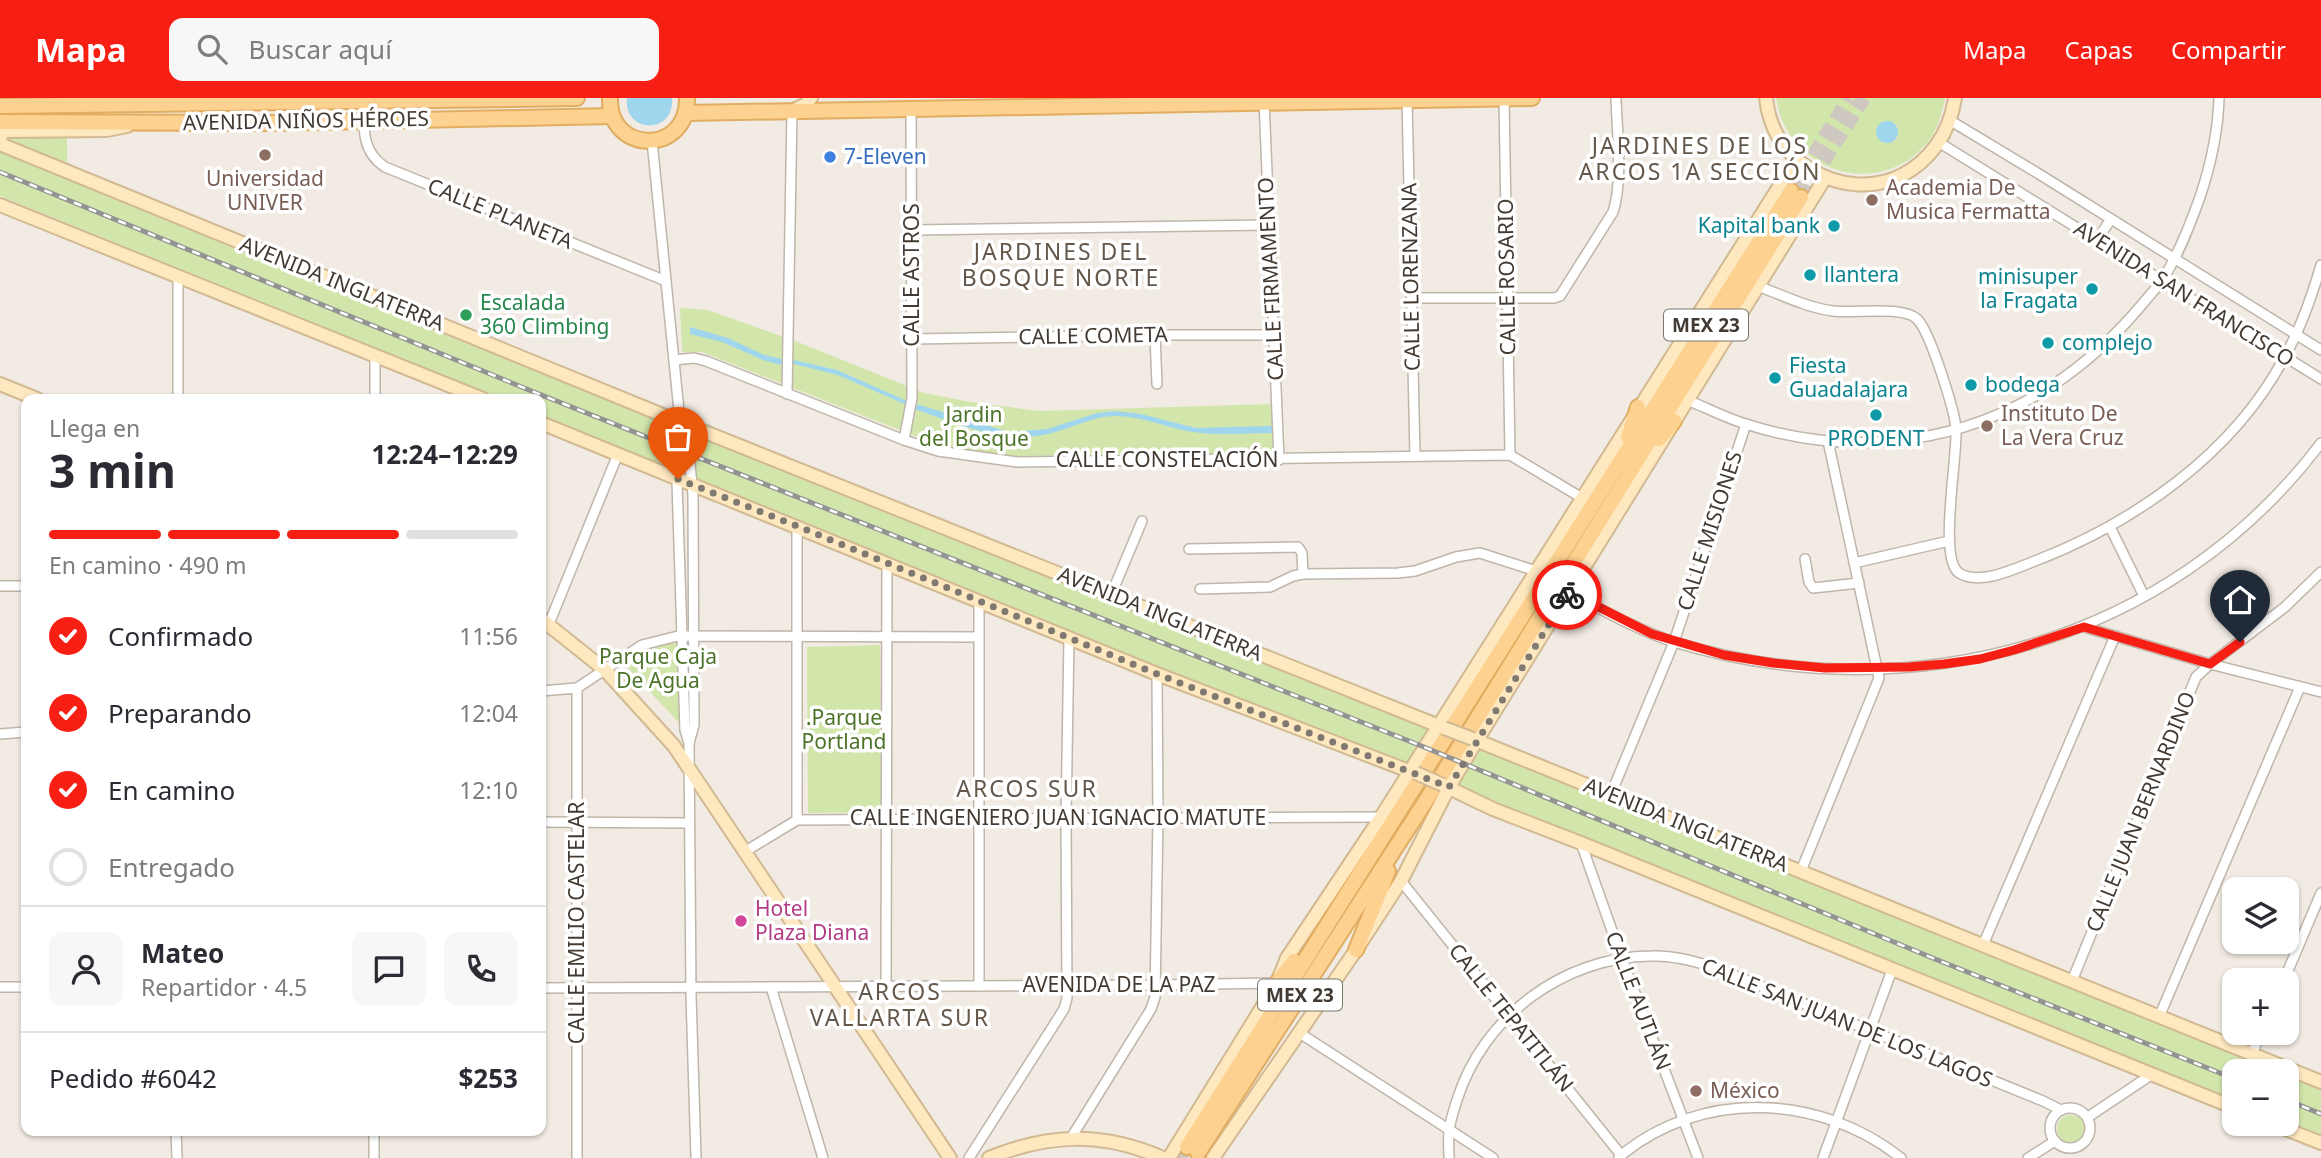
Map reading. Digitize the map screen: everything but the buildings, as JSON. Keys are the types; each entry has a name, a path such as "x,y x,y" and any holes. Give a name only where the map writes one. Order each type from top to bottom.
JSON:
{"main road":[{"name":"AVENIDA NIÑOS HÉROES","path":"0,106 578,98"},
{"path":"610,98 612,116 624,132 642,141 652,141 671,134 679,127 687,105 796,104 911,109 1264,100 1532,98"},
{"name":"AVENIDA NIÑOS HÉROES","path":"0,122 140,124 612,116"},
{"name":"MEX 23","path":"1628,462 1376,846 1192,1150 1402,837 1628,462 1796,194"},
{"path":"1628,462 1638,407"},
{"path":"1628,462 1674,422"},
{"path":"1356,950 1402,837"},
{"path":"1277,983 1346,881 1376,846"}],"street":[{"name":"AVENIDA NIÑOS HÉROES","path":"132,98 149,103"},
{"path":"787,394 796,104 806,104 811,98"},
{"name":"CALLE ROSARIO","path":"1504,98 1510,455"},
{"path":"1412,298 1560,296 1612,212 1617,194 1616,98"},
{"path":"1766,98 1770,123 1781,143 1796,160 1825,178 1856,185 1888,180 1917,166 1940,143 1951,121 1955,98"},
{"path":"1687,400 1746,424 1828,441 1891,441 1956,430 2025,403 2070,376 2118,333 2162,280 2175,259 2209,170 2217,132 2219,98"},
{"name":"CALLE PLANETA","path":"364,99 365,143 368,151 385,167 666,281"},
{"name":"CALLE LORENZANA","path":"1407,99 1415,456"},
{"name":"CALLE FIRMAMENTO","path":"1264,100 1279,460"},
{"name":"CALLE ASTROS","path":"904,440 912,398 911,109"},
{"name":"AVENIDA SAN FRANCISCO","path":"1951,121 2321,351"},
{"name":"AVENIDA INGLATERRA","path":"140,124 107,130 4,131 0,141 1111,595 1475,739 2321,1082"},
{"path":"652,141 680,419 691,484 694,725 689,743"},
{"name":"AVENIDA SAN FRANCISCO","path":"1940,143 2321,379"},
{"path":"1169,1158 1277,983 1287,958 1413,772 1638,407 1796,160"},
{"path":"1213,1158 1401,881 1446,786 1825,178"},
{"path":"0,205 471,394"},
{"path":"2097,240 2111,219"},
{"path":"913,230 1268,225"},
{"path":"1758,286 1835,312 1903,313 1917,319 1930,341 1956,430 1950,562 1953,568 1967,576 1980,577 2001,574 2056,553 2110,527 2190,471 2221,442 2251,407 2285,357 2321,265"},
{"path":"178,276 178,394"},
{"path":"1155,335 1157,384"},
{"name":"CALLE COMETA","path":"912,339 1274,335"},
{"path":"375,355 375,394"},
{"name":"CALLE CONSTELACIÓN","path":"674,360 694,358 706,361 938,451 1017,462 1510,455"},
{"path":"0,384 25,394"},
{"path":"680,419 678,479 681,635 685,730 689,743 690,768 695,1158"},
{"name":"CALLE MISIONES","path":"1611,794 1674,642 1746,424"},
{"path":"546,425 1157,674 1413,772 1493,809 2222,1103"},
{"path":"1801,871 1877,685 1878,668 1828,441"},
{"path":"1569,592 1620,619 1674,642 1724,655 1773,663 1825,668 1878,668 1980,659 2036,644 2084,627 2144,596 2196,564 2234,534 2287,484 2321,443"},
{"path":"546,620 618,454"},
{"path":"1510,455 1582,498"},
{"path":"1111,595 1142,521"},
{"path":"744,852 797,820 797,526"},
{"path":"2110,527 2144,596"},
{"path":"1854,563 1949,541"},
{"path":"1189,549 1298,547 1302,553 1298,575"},
{"path":"1200,589 1270,587 1298,575 1415,571 1456,556 1480,553 1536,571"},
{"path":"1805,559 1809,582 1813,588 1859,583"},
{"path":"887,563 887,986"},
{"name":"CALLE JUAN BERNARDINO","path":"2072,981 2196,677 2285,607 2321,572"},
{"path":"0,586 21,586"},
{"path":"979,601 979,986"},
{"path":"546,623 605,670 647,714 690,768 950,1158"},
{"path":"2084,627 2210,664 2321,692"},
{"path":"546,691 577,688 642,645 681,635 979,637"},
{"path":"1983,945 2115,636"},
{"path":"969,1158 1064,1009 1068,998 1066,818 1069,638"},
{"path":"1071,1138 1151,1009 1157,985 1157,674"},
{"path":"2159,1017 2300,687"},
{"name":"CALLE EMILIO CASTELAR","path":"577,688 577,1158"},
{"path":"0,734 21,732"},
{"name":"CALLE INGENIERO JUAN IGNACIO MATUTE","path":"797,820 1381,817"},
{"path":"546,822 690,822"},
{"name":"CALLE AUTLÁN","path":"1581,843 1698,1158"},
{"name":"CALLE TEPATITLÁN","path":"1401,881 1619,1156"},
{"path":"2289,968 2321,893"},
{"name":"CALLE SAN JUAN DE LOS LAGOS","path":"1449,1158 1449,1131 1467,1073 1491,1035 1509,1016 1547,985 1578,970 1622,959 1653,956 1673,957 1704,964 2060,1110"},
{"path":"1823,1158 1892,970"},
{"name":"AVENIDA DE LA PAZ","path":"546,988 1277,983"},
{"path":"771,986 823,1158"},
{"path":"0,987 21,987"},
{"path":"1298,1032 1493,1158"},
{"path":"2252,1054 2256,1045"},
{"path":"2088,1117 2151,1075"},
{"path":"1619,1156 1647,1137 1683,1120 1730,1108 1757,1106 1811,1113 1836,1121 1901,1158"},
{"path":"2060,1110 2079,1110 2088,1117 2091,1129 2086,1141 2081,1145 2069,1153 2055,1141 2050,1124 2060,1110"},
{"path":"2299,1134 2321,1143"},
{"path":"176,1136 177,1158"},
{"path":"374,1136 374,1158"},
{"path":"989,1158 1013,1148 1071,1138 1125,1144 1163,1158"},
{"path":"2028,1158 2055,1141"}],"green space":[{"path":"1776,98 1945,99 1933,134 1910,158 1888,170 1864,174 1840,171 1817,161 1798,145 1784,124"},
{"path":"10,135 67,135 67,166 8,142"},
{"path":"0,149 308,280 2247,1059 2222,1059 2222,1097 546,418 546,394 488,394 0,196"},
{"name":"Jardin del Bosque","path":"680,308 708,310 803,344 924,393 965,401 1039,411 1271,404 1280,453 1009,456 940,446 702,352 682,352"},
{"name":"Parque Caja De Agua","path":"679,638 682,726 624,664 650,648"},
{"name":".Parque Portland","path":"880,645 881,812 808,813 807,647"},
{"path":"2299,1080 2321,1089 2321,1136 2299,1128"},
{"path":"2071,1115 2081,1119 2085,1129 2081,1139 2071,1143 2061,1139 2057,1129 2061,1119"}],"water":[{"path":"627,98 672,98 671,110 666,119 658,124 640,124 628,110"},
{"path":"1883,121 1891,121 1898,128 1898,136 1891,143 1883,143 1876,136 1876,128"},
{"path":"690,327 728,338 784,362 781,365 763,360 722,342 690,334"},
{"path":"794,360 837,370 909,402 909,406 838,375 790,363"},
{"path":"913,405 1009,432 1047,429 1097,413 1115,411 1141,414 1196,428 1272,426 1273,433 1203,433 1115,416 1098,418 1048,434 1014,437 963,426 914,409"}],"tunnel":[{"path":"1791,191 1849,98"},
{"path":"1801,197 1864,98"},
{"path":"1179,1158 1187,1147"}],"railway":[{"path":"0,172 539,394"},
{"path":"546,397 1424,747 1935,959 2222,1074"},
{"path":"2299,1105 2321,1114"}],"way so far":[{"path":"678,479 1157,674 1449,787 1567,595"}],"place":[{"name":"Universidad UNIVER","path":"265,155"},
{"name":"7-Eleven","path":"830,157"},
{"name":"Academia De Musica Fermatta","path":"1872,200"},
{"name":"Kapital bank","path":"1834,226"},
{"name":"llantera","path":"1810,275"},
{"name":"minisuper la Fragata","path":"2092,289"},
{"name":"Escalada 360 Climbing","path":"466,315"},
{"name":"complejo","path":"2048,343"},
{"name":"Fiesta Guadalajara","path":"1775,378"},
{"name":"bodega","path":"1971,385"},
{"name":"PRODENT","path":"1876,415"},
{"name":"Instituto De La Vera Cruz","path":"1987,426"},
{"name":"Hotel Plaza Diana","path":"741,921"},
{"name":"México","path":"1696,1091"}],"district":[{"name":"JARDINES DE LOS ARCOS 1A SECCIÓN","path":"1700,159"},
{"name":"JARDINES DEL BOSQUE NORTE","path":"1061,265"},
{"name":"ARCOS SUR","path":"1027,789"},
{"name":"ARCOS VALLARTA SUR","path":"900,1005"}],"route":[{"path":"1567,595 1569,592 1620,619 1674,642 1724,655 1825,668 1909,667 1980,659 2084,627 2210,664 2240,642"}]}
